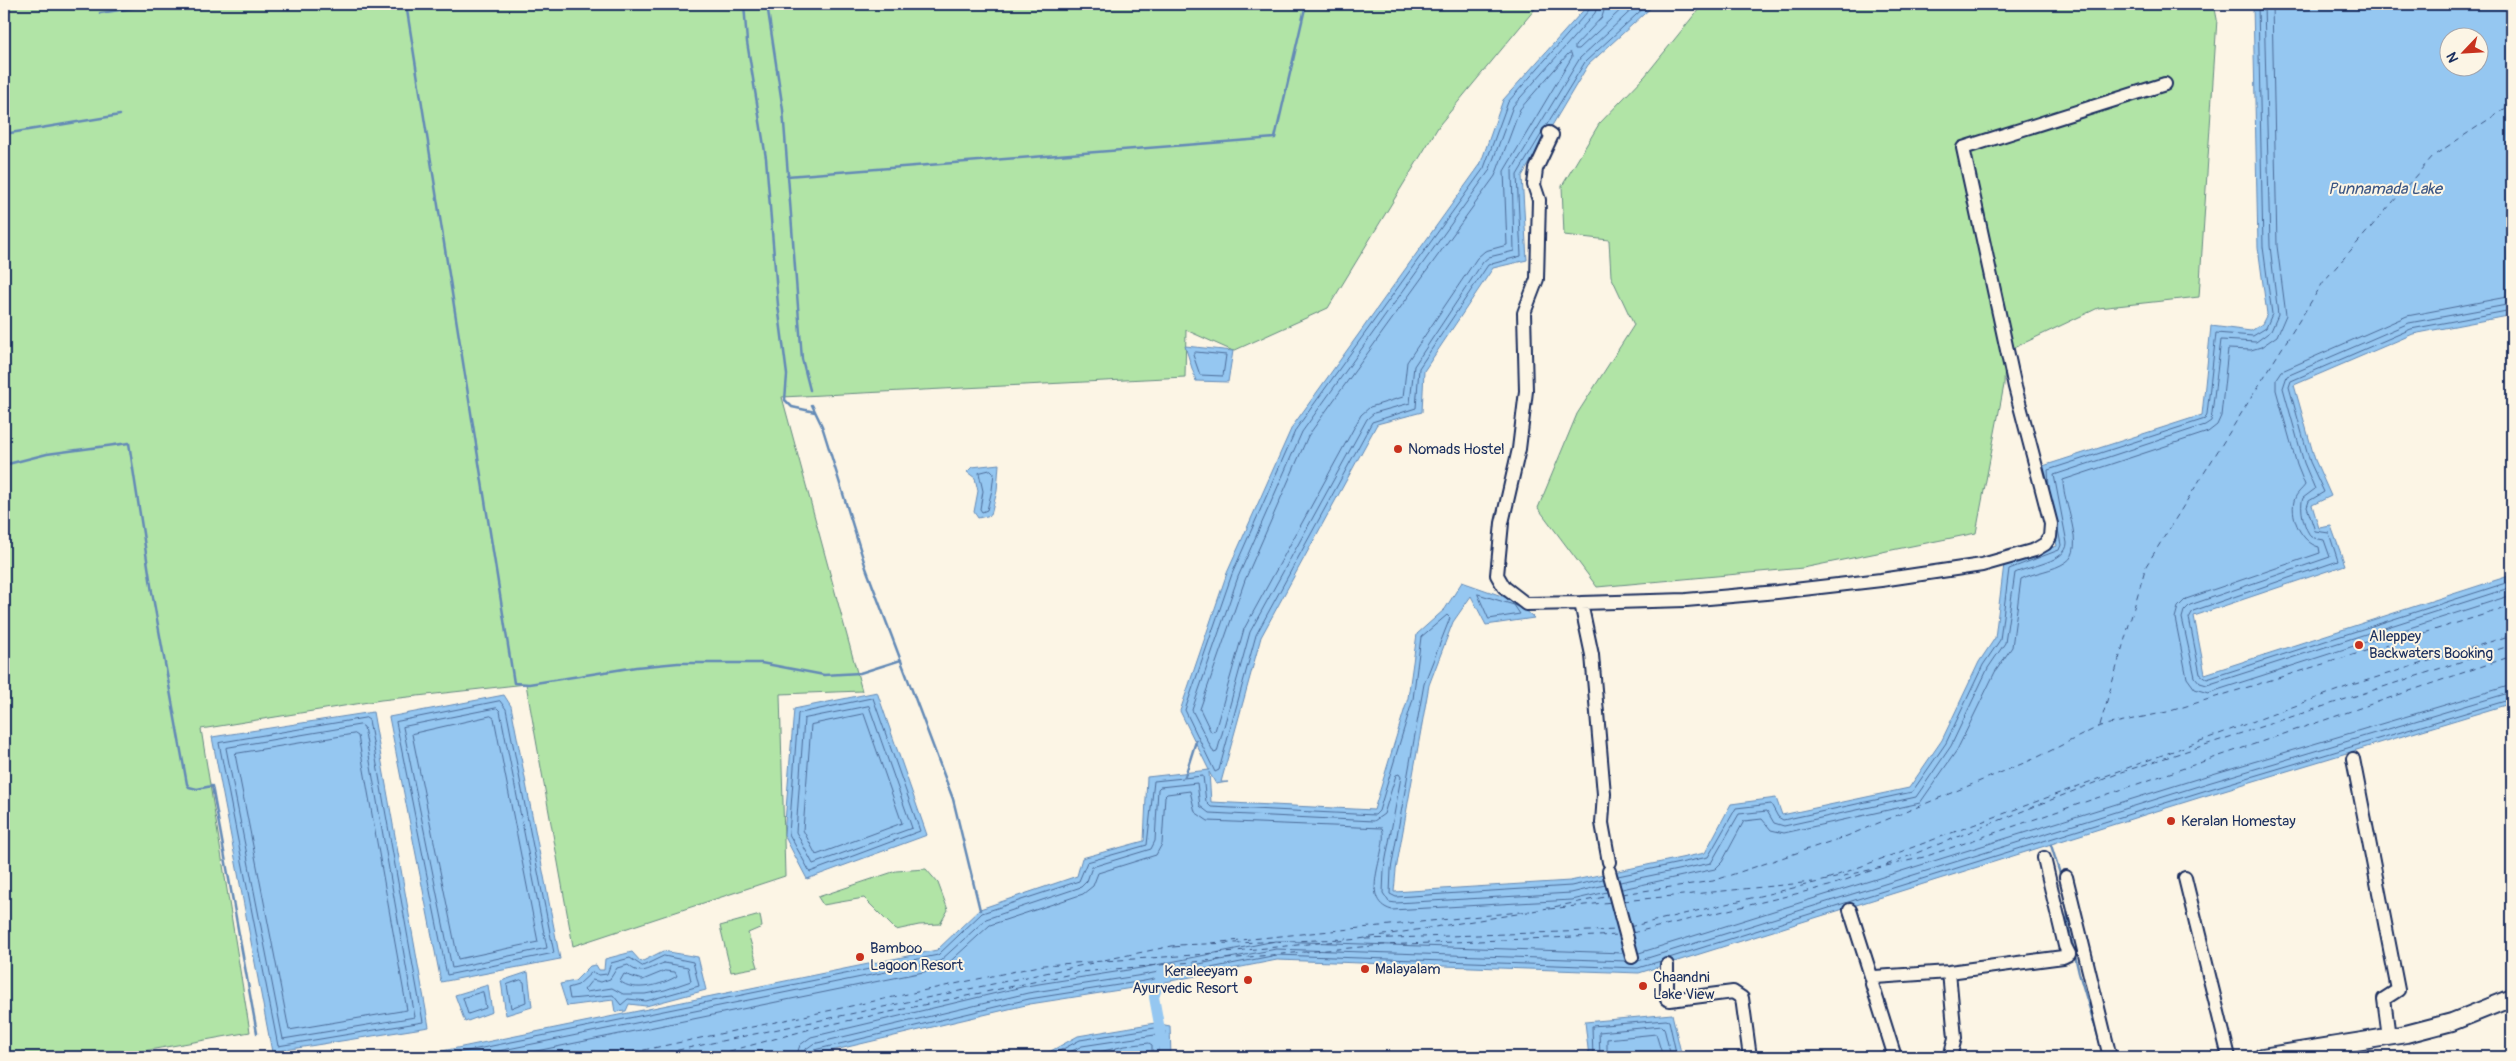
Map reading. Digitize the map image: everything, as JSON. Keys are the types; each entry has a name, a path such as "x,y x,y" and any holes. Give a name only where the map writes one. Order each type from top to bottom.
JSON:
{"main road":[{"path":"2262,1057 2330,1052 2452,1022 2512,998"}],"street":[{"path":"1549,133 1552,135 1536,169 1534,185 1539,200 1537,279 1524,313 1524,400 1519,449 1502,523 1497,575 1504,587 1526,604 1686,600 1881,580 1982,565 2035,550 2046,544 2050,536 2051,524 2015,387 1963,148 2165,84"},
{"path":"1581,603 1592,655 1604,794 1602,823 1609,866 1632,957"},
{"path":"2353,759 2398,990 2384,999 2389,1037"},
{"path":"1872,979 1879,976 1950,972 2063,957 2069,954 2065,946 2044,858"},
{"path":"2066,877 2110,1057"},
{"path":"2185,878 2229,1057"},
{"path":"1850,910 1895,1057"},
{"path":"1667,965 1667,999 1733,992 1742,998 1750,1057"},
{"path":"1950,972 1955,1038 1950,1057"}],"green space":[{"path":"4,4 1539,4 1440,124 1328,308 1233,351 1186,330 1185,377 782,397 862,691 780,694 785,876 573,946 526,684 381,700 201,729 250,1032 110,1057 4,1057"},
{"path":"1703,4 2214,4 2217,19 2199,297 2098,308 2005,352 2004,385 1976,533 1803,568 1597,587 1538,508 1577,414 1634,325 1611,276 1609,240 1564,235 1562,186 1599,124 1645,76"},
{"path":"926,869 938,883 948,910 940,924 919,925 896,930 864,898 823,905 818,897 896,871"},
{"path":"760,915 762,927 748,933 758,967 731,972 720,926"}],"water":[{"name":"Punnamada Lake","path":"1589,4 1655,4 1588,65 1522,176 1527,260 1493,268 1424,371 1422,412 1377,424 1261,637 1221,782 1228,782 1216,784 1209,772 1211,802 1374,810 1408,698 1417,634 1445,609 1462,582 1516,601 1534,618 1486,625 1471,596 1453,622 1429,685 1396,870 1394,892 1570,881 1705,853 1731,804 1776,798 1782,815 1909,788 1942,740 1979,662 1995,638 2004,564 2057,546 2040,467 2202,415 2211,326 2251,331 2262,324 2267,314 2258,247 2253,4 2512,4 2512,315 2413,334 2294,385 2315,460 2331,496 2312,505 2319,528 2331,526 2345,565 2194,616 2205,674 2512,575 2512,703 2211,794 1639,973 1277,960 1145,986 1030,1004 805,1057 413,1057 937,950 980,909 1077,876 1082,858 1144,841 1147,777 1209,770 1180,711 1227,573 1292,427 1480,165 1503,100"},
{"path":"1185,346 1233,351 1228,382 1196,381"},
{"path":"999,464 997,491 991,515 978,518 974,512 978,491 975,478 967,472 972,467"},
{"path":"877,692 927,835 807,879 784,835 794,709"},
{"path":"504,695 511,706 560,959 441,982 389,717"},
{"path":"373,712 429,1027 272,1052 212,737"},
{"path":"663,951 698,957 706,990 646,1006 629,1004 626,1011 615,1012 613,1000 567,1006 560,984 575,981 590,966 596,965 599,970 604,970 605,959 632,952 641,962"},
{"path":"528,972 532,1007 506,1015 501,981"},
{"path":"488,985 492,1012 465,1022 455,995"},
{"path":"1672,1014 1682,1057 1589,1057 1585,1022"},
{"path":"1155,1023 1170,1026 1171,1057 1040,1057 1078,1036"}],"waterway":[{"path":"100,13 158,4"},
{"path":"406,4 514,683 529,684 636,667 678,663 761,663 824,675 860,673 901,660"},
{"path":"744,4 747,42 766,158 778,305 787,375 785,400 792,407 815,412"},
{"path":"767,4 783,110 802,359 810,390"},
{"path":"787,176 1275,138 1306,4"},
{"path":"4,134 120,115"},
{"path":"812,405 822,426 866,568 953,799 980,910"},
{"path":"4,465 47,454 129,443 152,592 187,784 189,787 197,789 212,786 257,1033"},
{"path":"1185,776 1196,741"},
{"path":"2051,845 2061,877"},
{"path":"2067,903 2068,925 2079,973 2101,1046"},
{"path":"1163,971 1154,997 1165,1057"}],"ferry route":[{"path":"2100,725 2146,566 2324,281 2433,156 2512,104"},
{"path":"1622,894 1713,881 1847,836 2036,758 2100,726 2167,712 2512,606"},
{"path":"1827,879 2349,686 2512,635"},
{"path":"1886,865 2122,772 2512,645"},
{"path":"1629,927 1924,857 2512,656"},
{"path":"1632,933 1829,886 1873,870"},
{"path":"1623,901 1813,882"},
{"path":"1619,883 1623,893"},
{"path":"611,1057 1044,965 1194,955 1359,939 1517,914 1610,896"},
{"path":"1549,909 1612,902"},
{"path":"1211,943 1530,911"},
{"path":"1365,939 1618,930"},
{"path":"708,1057 818,1027 1081,972 1383,945 1621,935"},
{"path":"1104,960 1177,945 1346,939"},
{"path":"1173,947 1184,946"},
{"path":"645,1057 1093,963"}],"place":[{"name":"Nomads Hostel","path":"1398,449"},
{"name":"Alleppey Backwaters Booking","path":"2359,645"},
{"name":"Keralan Homestay","path":"2171,821"},
{"name":"Bamboo Lagoon Resort","path":"860,957"},
{"name":"Malayalam","path":"1365,969"},
{"name":"Keraleeyam Ayurvedic Resort","path":"1248,980"},
{"name":"Chaandni Lake View","path":"1643,986"}]}
